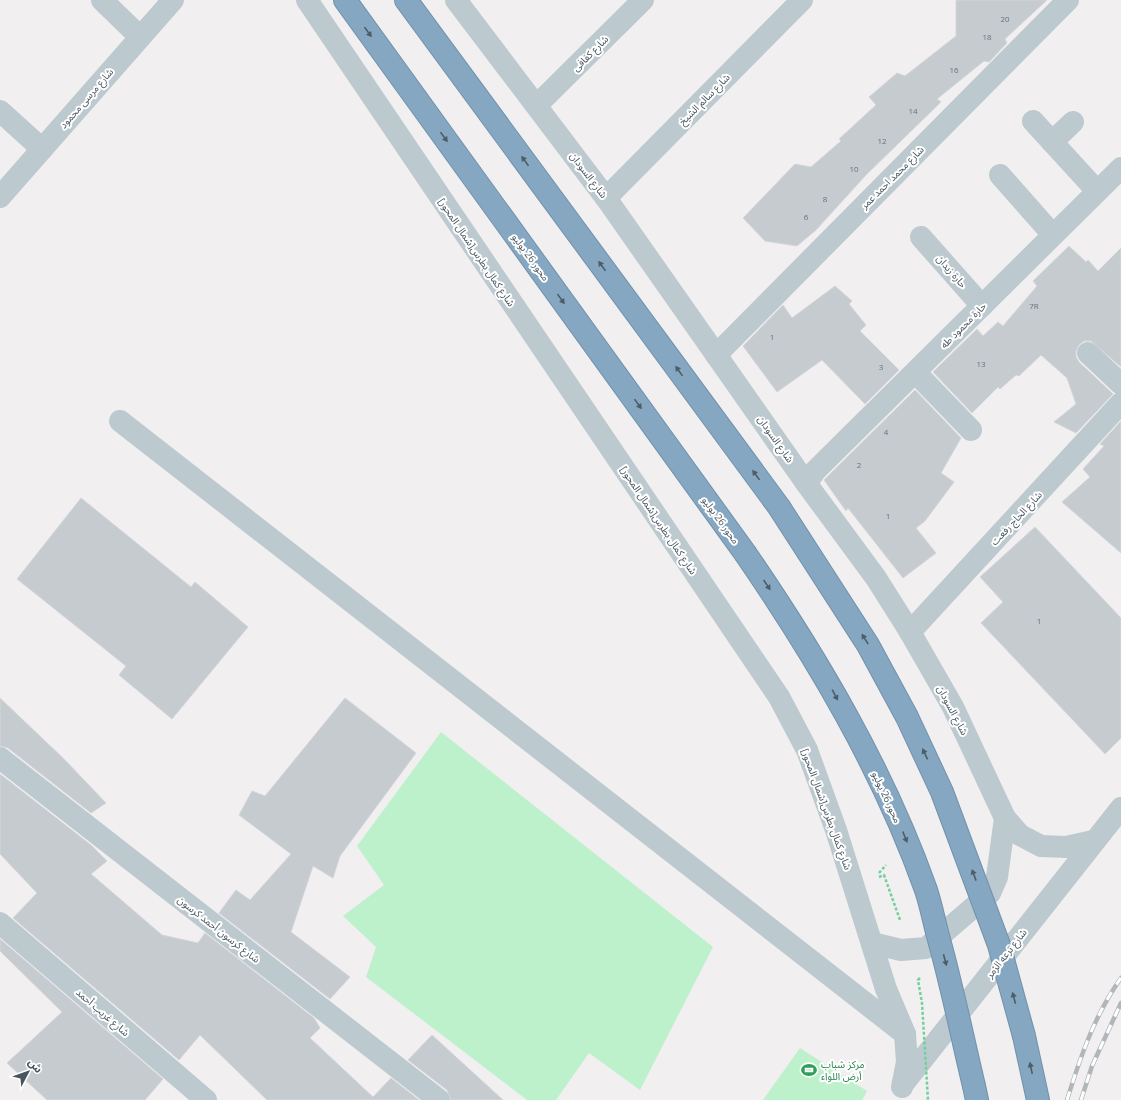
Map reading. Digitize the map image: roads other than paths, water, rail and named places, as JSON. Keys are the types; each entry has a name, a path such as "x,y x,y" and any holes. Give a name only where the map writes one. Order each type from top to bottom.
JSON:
{"highway":[{"name":"محور 26 يوليو","path":"345,0 745,552 788,616 828,682 864,750 897,819 926,890 947,968 974,1095"},
{"path":"406,0 779,507 868,645 907,717 942,792 999,945 1024,1036 1038,1100"}],"street":[{"path":"102,0 140,37"},
{"name":"شارع مرسى محمود","path":"0,197 173,0"},
{"name":"شارع كمال بطرس[شمال المحور]","path":"307,0 779,697 807,750 836,830 886,989 906,1034 907,1062 898,1094"},
{"name":"شارع كفافى","path":"537,105 643,0"},
{"name":"شارع سالم الشيخ","path":"606,198 802,0"},
{"name":"شارع محمد احمد عمر","path":"716,355 1068,0"},
{"name":"شارع السودان","path":"463,3 606,198 806,483 876,578 910,632 953,707 1005,818 1020,834 1041,846 1066,847 1094,841"},
{"path":"0,111 42,149"},
{"path":"1033,121 1097,191"},
{"path":"1052,142 1073,122"},
{"name":"حارة محمود طه","path":"806,483 816,470 916,373 1121,168"},
{"path":"1000,175 1053,235"},
{"name":"حارة زيدان","path":"921,237 982,306"},
{"path":"1088,353 1121,384"},
{"path":"916,373 971,430"},
{"name":"شارع الحاج رفعت","path":"910,632 1121,403"},
{"path":"120,421 906,1034"},
{"name":"شارع كرسون أحمد كرسون","path":"0,758 439,1100"},
{"name":"شارع ترعه الزمر","path":"898,1094 1121,808"},
{"path":"872,943 901,950 926,948 990,893 997,877 1005,818"},
{"name":"شارع غريب أحمد","path":"0,923 206,1100"}],"railway":[{"path":"1067,1100 1077,1068 1096,1021 1103,1006 1121,978"},
{"path":"1081,1100 1092,1066 1121,1003"}],"place":[{"name":"مركز شباب أرض اللواء","path":"809,1070"}]}
